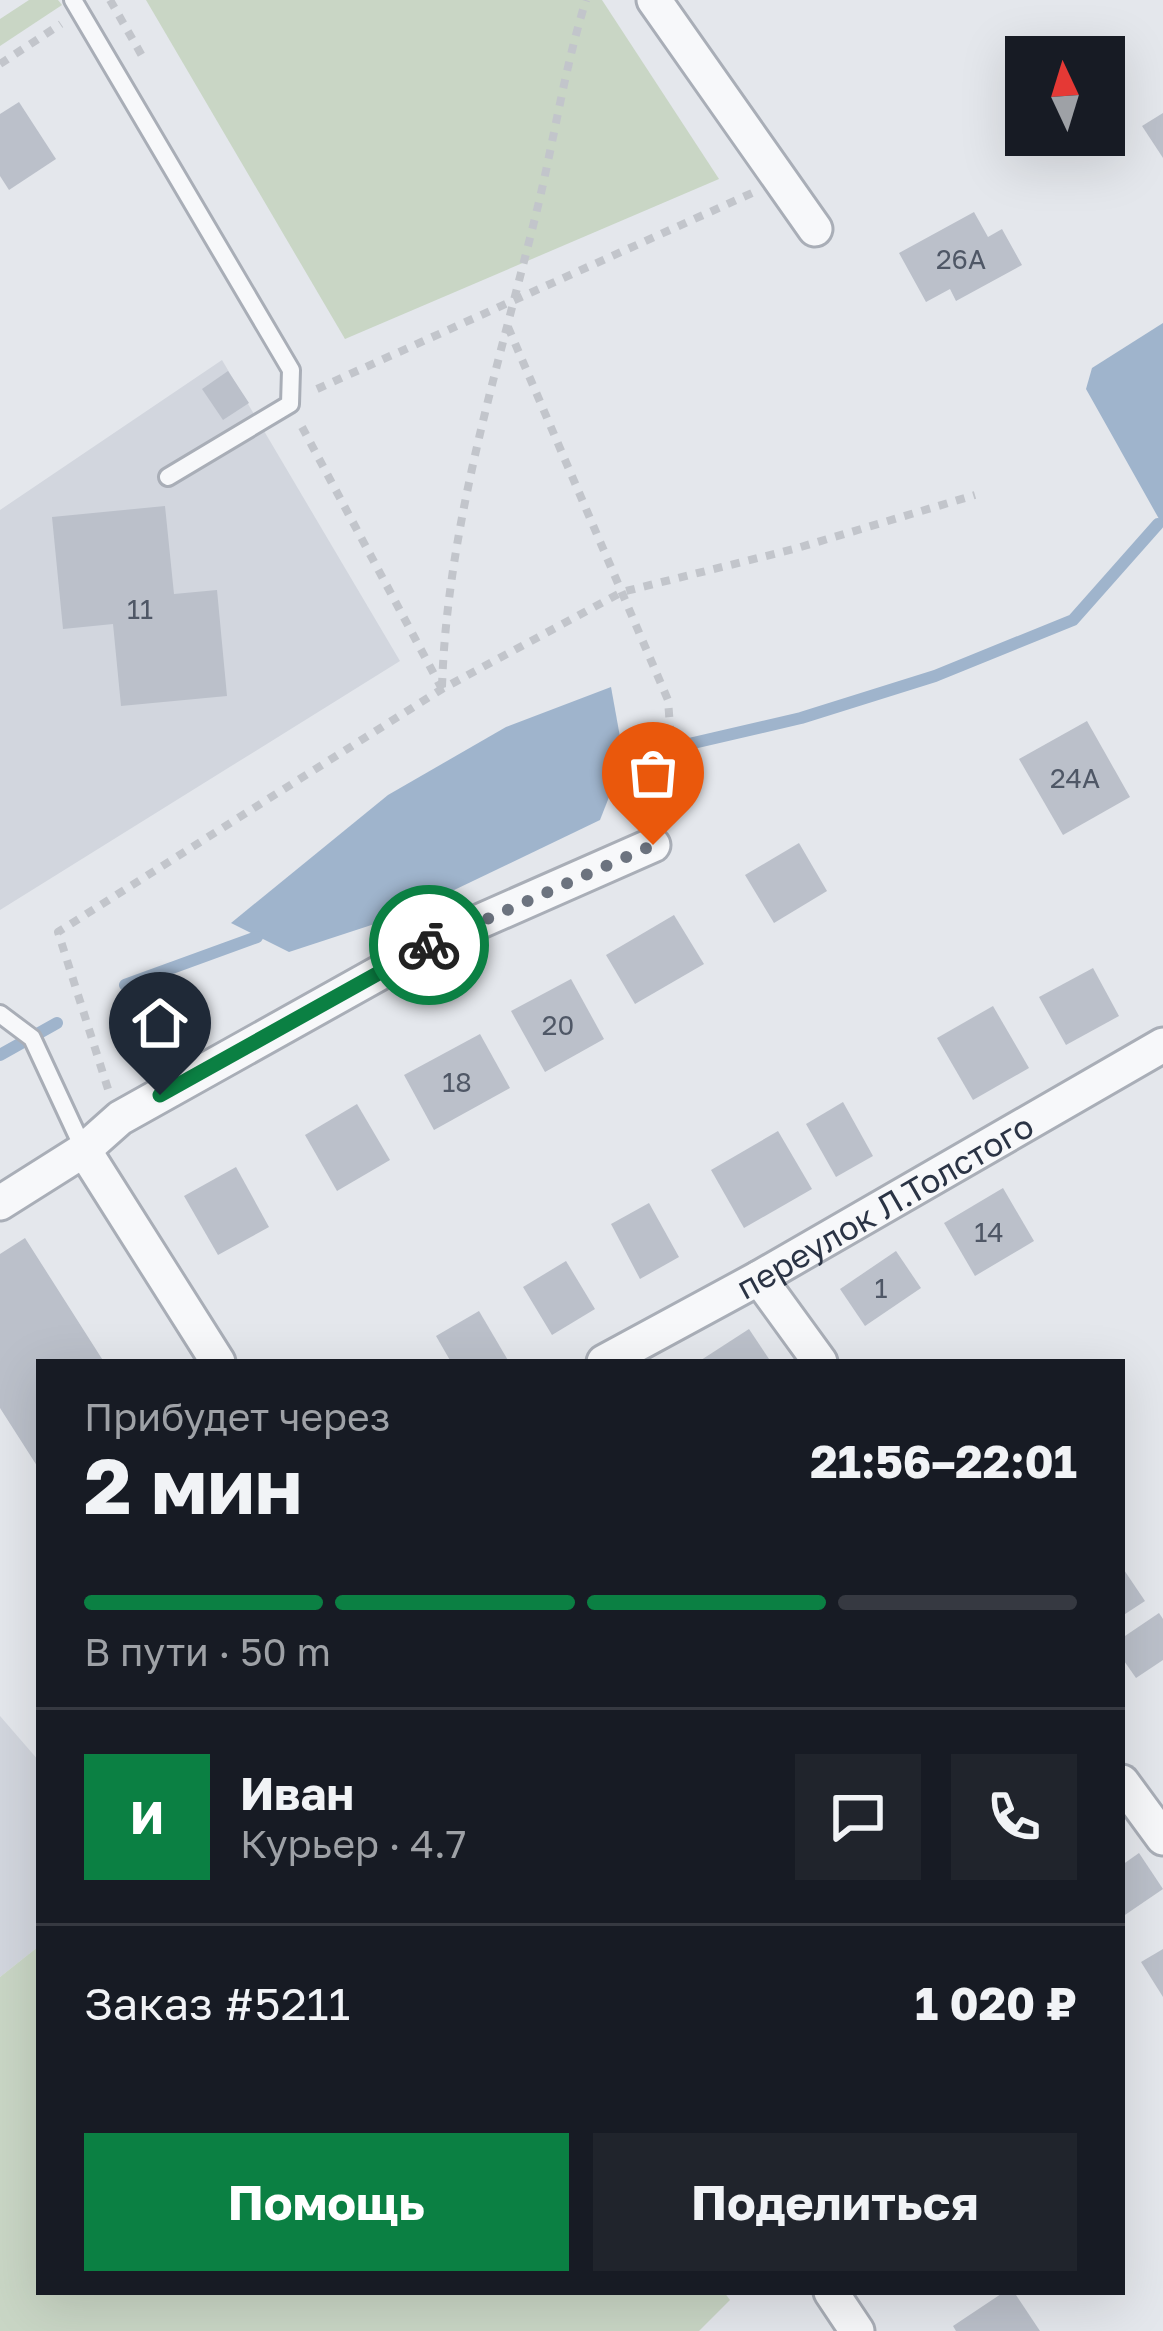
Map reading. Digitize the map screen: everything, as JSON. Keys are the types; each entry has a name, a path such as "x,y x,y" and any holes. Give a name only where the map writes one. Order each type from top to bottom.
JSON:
{"street":[{"path":"654,0 815,229"},
{"path":"0,1203 84,1150 120,1118 442,938 653,845"},
{"name":"переулок Л.Толстого","path":"610,1359 1163,1045"},
{"path":"84,1150 216,1359"},
{"path":"759,1278 818,1359"},
{"path":"1125,1785 1163,1838"},
{"path":"833,2295 857,2331"}],"lane":[{"path":"77,6 291,370 290,404 168,477"},
{"path":"0,1014 32,1038 84,1150"}],"path":[{"path":"442,689 444,631 474,458 536,215 569,53 586,0"},
{"path":"0,64 77,6"},
{"path":"442,689 290,404 781,181"},
{"path":"508,325 668,700 676,807 653,845"},
{"path":"120,1118 58,932 442,689 622,592 794,549 975,495"}],"shaded area":[{"path":"222,360 400,661 0,910 0,510"},
{"path":"0,1716 36,1758 36,1948 0,1977"}],"green space":[{"path":"29,0 58,0 62,5 0,46 0,19"},
{"path":"146,0 602,0 719,179 345,339"},
{"path":"36,1948 36,2295 726,2295 730,2300 699,2331 0,2331 0,1977"}],"water":[{"path":"1163,323 1163,526 1086,389 1092,368"},
{"path":"611,687 624,759 600,820 402,915 289,952 231,923 388,795 506,727"}],"building":[{"path":"19,102 56,159 9,190 0,176 0,114"},
{"path":"1163,113 1163,158 1142,126"},
{"path":"974,212 988,237 1002,229 1022,265 956,301 950,289 926,302 899,253"},
{"path":"228,371 249,403 223,420 202,389"},
{"path":"165,506 174,594 217,590 227,696 121,706 113,624 63,629 52,517"},
{"path":"1087,721 1130,797 1063,835 1019,759"},
{"path":"799,843 827,891 774,923 745,875"},
{"path":"674,915 704,964 635,1004 606,955"},
{"path":"1093,968 1119,1016 1066,1045 1039,997"},
{"path":"571,979 604,1039 545,1072 511,1011"},
{"path":"993,1006 1029,1068 973,1100 937,1038"},
{"path":"480,1034 510,1088 434,1130 404,1075"},
{"path":"843,1102 873,1156 836,1177 806,1124"},
{"path":"357,1104 390,1160 337,1191 305,1135"},
{"path":"778,1131 812,1189 744,1228 711,1170"},
{"path":"236,1167 269,1227 218,1255 184,1196"},
{"path":"1003,1188 1034,1241 975,1276 944,1223"},
{"path":"649,1203 679,1257 640,1279 611,1224"},
{"path":"25,1238 102,1359 36,1359 36,1464 0,1408 0,1254"},
{"path":"896,1251 921,1288 865,1326 840,1289"},
{"path":"566,1261 595,1309 552,1335 523,1287"},
{"path":"479,1311 507,1359 449,1359 436,1336"},
{"path":"749,1329 769,1359 703,1359"},
{"path":"1125,1571 1145,1601 1125,1614"},
{"path":"1159,1613 1163,1660 1136,1678 1125,1662 1125,1636"},
{"path":"1139,1853 1163,1889 1125,1915 1125,1863"},
{"path":"1163,1949 1163,1997 1141,1962"},
{"path":"1000,2295 1016,2295 1040,2331 956,2331 953,2326"}],"waterway":[{"path":"624,759 801,718 935,676 1073,620 1158,524"},
{"path":"125,985 257,937"},
{"path":"0,1055 57,1023"}],"way so far":[{"path":"429,945 653,845"}],"route":[{"path":"160,1095 429,945"}]}
